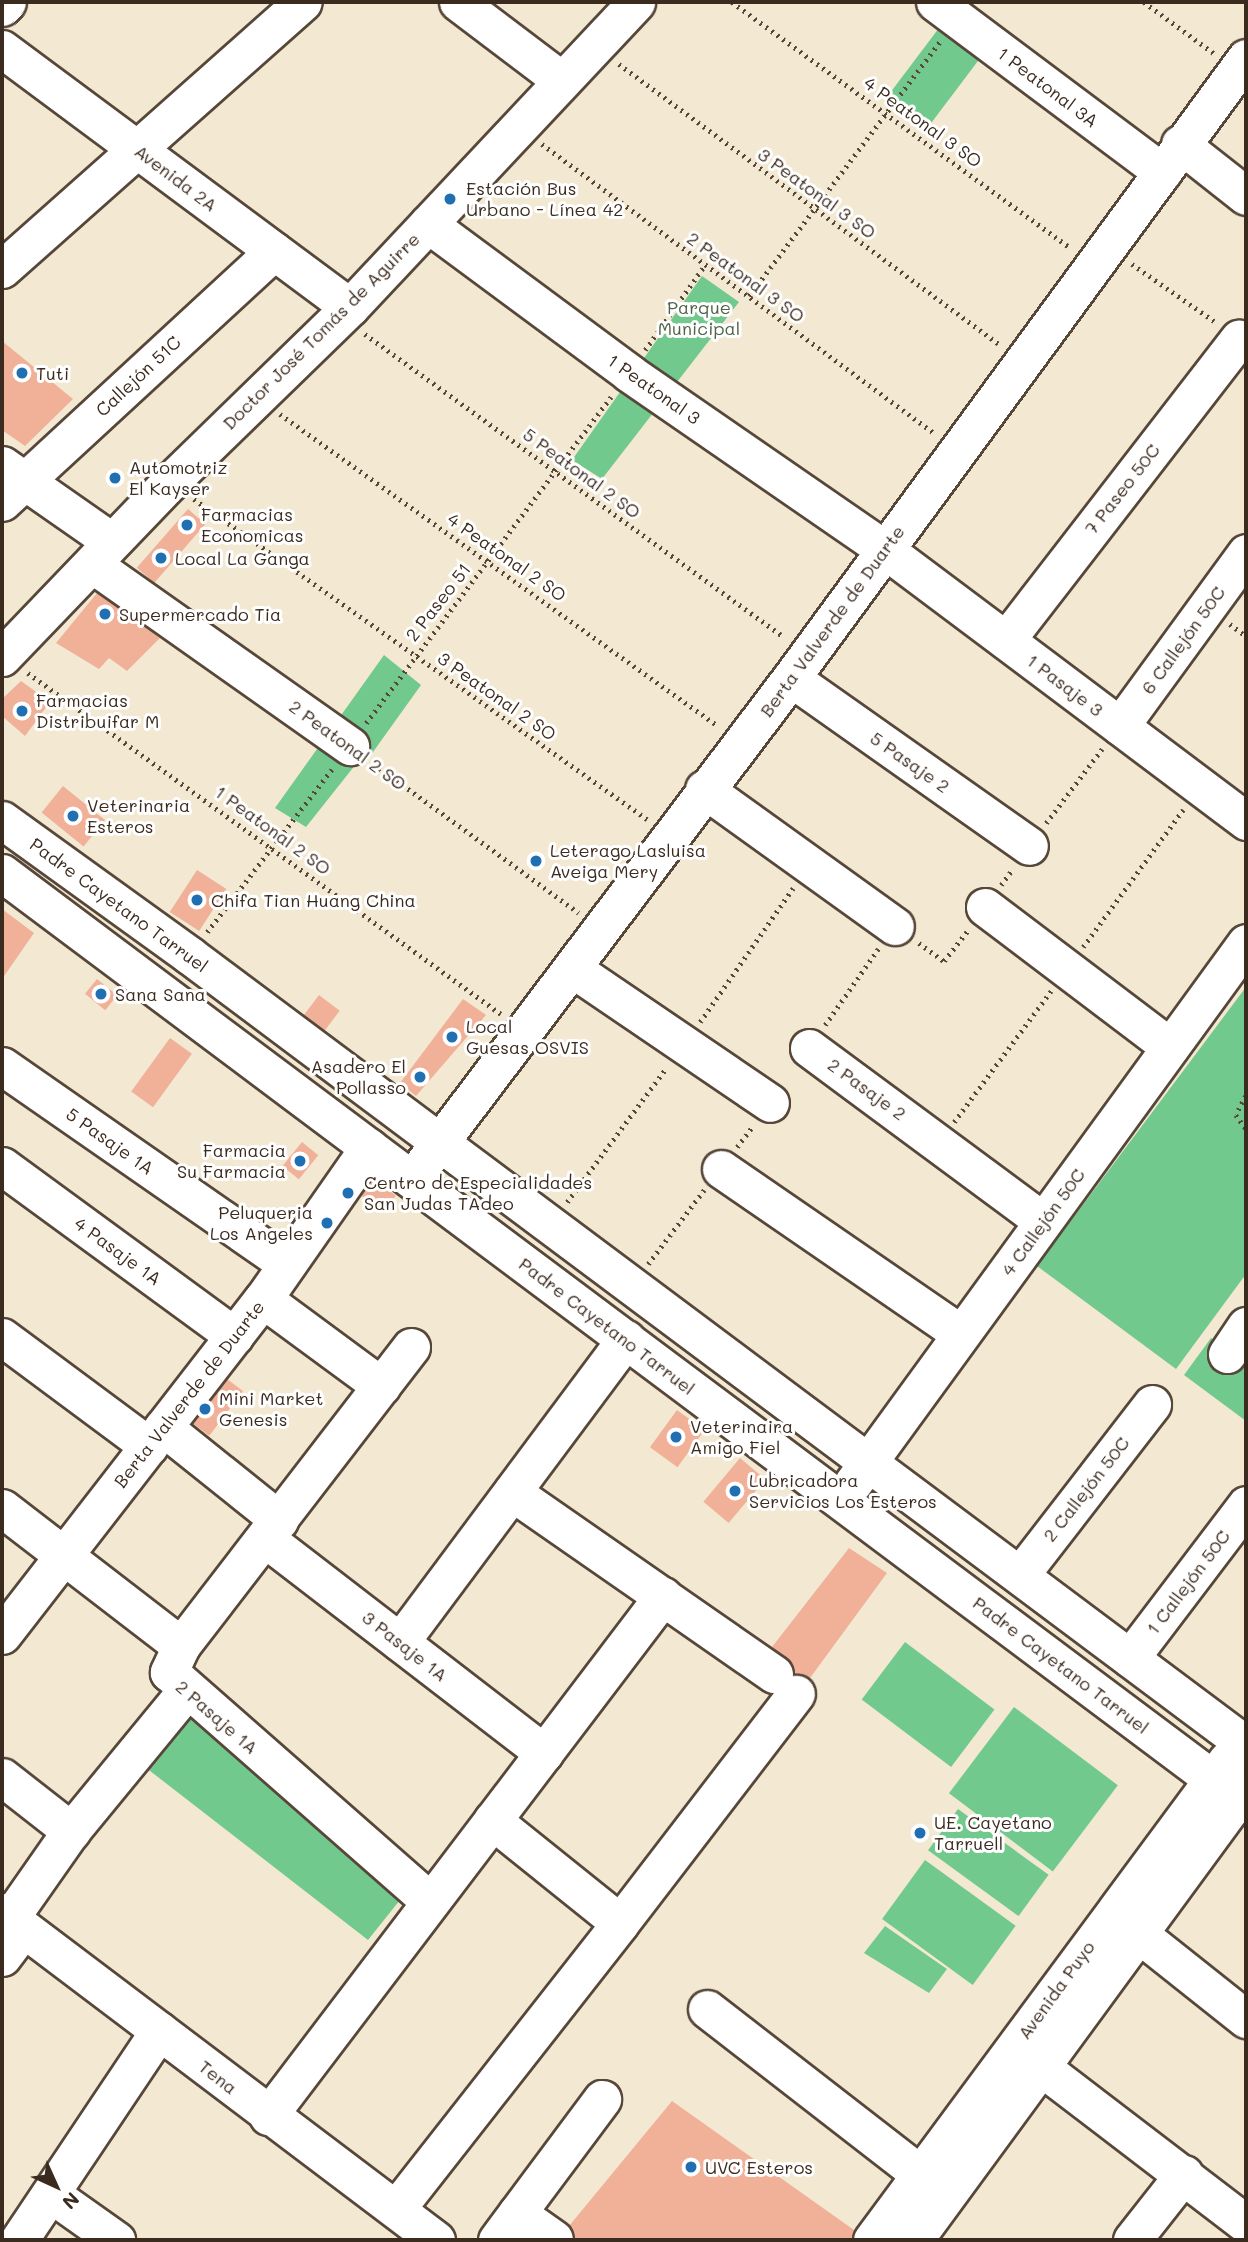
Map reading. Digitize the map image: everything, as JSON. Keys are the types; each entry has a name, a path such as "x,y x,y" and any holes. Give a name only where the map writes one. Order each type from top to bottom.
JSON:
{"street":[{"path":"2,7 7,2"},
{"path":"2,269 303,2"},
{"path":"458,2 561,80"},
{"name":"Doctor José Tomás de Aguirre","path":"2,657 170,482 345,312 636,2"},
{"name":"1 Peatonal 3A","path":"947,10 1171,158 1246,196"},
{"name":"Avenida 2A","path":"2,50 274,251 345,312"},
{"name":"Berta Valverde de Duarte","path":"411,1180 573,969 704,789 799,666 1102,258 1241,63"},
{"name":"1 Peatonal 3","path":"428,224 629,373 884,549"},
{"name":"Callejón 51C","path":"9,483 274,251"},
{"name":"7 Paseo 50C","path":"1006,640 1239,338"},
{"name":"2 Peatonal 2 SO","path":"9,483 350,746"},
{"name":"1 Pasaje 3","path":"884,549 1246,821"},
{"name":"6 Callejón 50C","path":"1120,726 1246,553"},
{"name":"5 Pasaje 2","path":"799,666 1029,846"},
{"path":"704,789 895,926"},
{"name":"Padre Cayetano Tarruel","path":"2,820 190,955 1130,1658 1244,1740"},
{"name":"Padre Cayetano Tarruel","path":"2,873 840,1500 1236,1792"},
{"path":"985,907 1171,1047"},
{"name":"4 Callejón 50C","path":"840,1500 1246,943"},
{"path":"573,969 770,1103"},
{"name":"2 Pasaje 2","path":"809,1048 1043,1221"},
{"name":"5 Pasaje 1A","path":"2,1066 287,1265"},
{"name":"Berta Valverde de Duarte","path":"2,1635 263,1299 369,1147"},
{"name":"4 Pasaje 1A","path":"2,1166 234,1336"},
{"path":"721,1169 961,1334"},
{"path":"263,1299 381,1386"},
{"path":"2,1337 156,1437"},
{"path":"400,1642 626,1339"},
{"path":"2,1508 64,1553 181,1646 411,1347"},
{"name":"2 Callejón 50C","path":"1020,1575 1152,1404"},
{"name":"3 Pasaje 1A","path":"156,1437 273,1529 400,1642 544,1753"},
{"path":"396,2209 620,1923 785,1684 512,1492"},
{"name":"1 Callejón 50C","path":"1130,1658 1246,1505"},
{"path":"268,2116 663,1596"},
{"name":"2 Pasaje 1A","path":"181,1646 169,1672 186,1690 430,1901"},
{"path":"9,1929 71,1831 186,1690"},
{"name":"Avenida Puyo","path":"915,2240 1139,1934 1236,1792 1244,1740"},
{"path":"2,1777 71,1831"},
{"name":"Avenida Puyo","path":"872,2240 920,2174 1236,1792"},
{"path":"492,1820 620,1923"},
{"name":"Tena","path":"9,1929 159,2031 268,2116 436,2240"},
{"path":"1139,1934 1246,2019"},
{"path":"706,2009 920,2174"},
{"path":"19,2240 159,2031"},
{"path":"1041,2067 1246,2224"},
{"path":"554,2239 507,2226 602,2099"},
{"path":"1132,2240 1184,2174"},
{"path":"51,2194 116,2240"}],"path":[{"name":"4 Peatonal 3 SO","path":"732,2 887,113 1102,258 1239,338"},
{"path":"1144,2 1241,63"},
{"path":"749,296 887,113 947,10"},
{"name":"3 Peatonal 3 SO","path":"594,46 1024,363"},
{"name":"2 Peatonal 3 SO","path":"517,126 958,451"},
{"name":"2 Paseo 51","path":"190,955 350,746 415,654 557,472 705,265"},
{"name":"5 Peatonal 2 SO","path":"345,312 557,472 799,666"},
{"name":"4 Peatonal 2 SO","path":"255,397 742,742"},
{"name":"3 Peatonal 2 SO","path":"170,482 671,836"},
{"name":"1 Peatonal 2 SO","path":"2,657 273,846 524,1031"},
{"name":"2 Peatonal 2 SO","path":"350,746 602,930"},
{"name":"2 Pasaje 2","path":"809,1048 895,926"},
{"path":"1246,1096 1237,1115 1246,1129"}],"green space":[{"path":"948,16 989,47 925,131 884,101"},
{"name":"Parque Municipal","path":"702,276 739,302 602,479 572,460"},
{"path":"384,655 421,685 363,766 356,764 306,827 275,808"},
{"path":"1246,987 1246,1274 1176,1369 1037,1266"},
{"path":"1211,1338 1246,1364 1246,1421 1184,1375"},
{"path":"905,1642 994,1709 951,1767 862,1700"},
{"path":"1014,1707 1118,1785 1053,1871 949,1793"},
{"path":"191,1712 404,1895 368,1940 145,1767"},
{"path":"958,1809 1049,1875 1019,1916 928,1850"},
{"path":"925,1860 1016,1926 973,1985 882,1919"},
{"path":"885,1926 947,1969 929,1993 864,1953"}],"building":[{"name":"Tuti","path":"2,341 73,399 25,446 2,430"},
{"path":"188,509 205,524 154,583 137,568"},
{"name":"Supermercado Tia","path":"97,593 160,638 127,671 109,658 99,669 56,643"},
{"name":"Farmacias Distribuifar M","path":"21,681 50,702 25,736 2,716 2,699"},
{"name":"Veterinaria Esteros","path":"63,786 105,820 84,846 42,812"},
{"name":"Chifa Tian Huang China","path":"197,870 226,889 199,931 170,912"},
{"path":"2,909 34,933 2,979"},
{"name":"Sana Sana","path":"97,979 117,995 105,1010 85,994"},
{"path":"319,995 340,1011 325,1031 304,1015"},
{"name":"Local Guesas OSVIS","path":"463,999 486,1015 416,1096 400,1083"},
{"path":"170,1038 192,1054 153,1107 131,1091"},
{"name":"Farmacia Su Farmacia","path":"302,1142 318,1155 299,1179 282,1166"},
{"path":"373,1178 396,1196 383,1212 360,1195"},
{"path":"227,1379 243,1391 209,1436 193,1424"},
{"name":"Veterinaira Amigo Fiel","path":"677,1410 705,1430 677,1467 650,1447"},
{"name":"Lubricadora Servicios Los Esteros","path":"740,1458 765,1479 729,1523 703,1502"},
{"path":"849,1548 887,1573 810,1678 795,1674 793,1664 772,1647"},
{"name":"UVC Esteros","path":"672,2101 854,2230 851,2240 575,2240 569,2226"}],"place":[{"name":"Estación Bus Urbano - Línea 42","path":"450,199"},
{"name":"Tuti","path":"22,373"},
{"name":"Automotriz El Kayser","path":"115,478"},
{"name":"Farmacias Economicas","path":"187,525"},
{"name":"Local La Ganga","path":"161,558"},
{"name":"Supermercado Tia","path":"105,614"},
{"name":"Farmacias Distribuifar M","path":"22,711"},
{"name":"Veterinaria Esteros","path":"73,816"},
{"name":"Leterago Lasluisa Aveiga Mery","path":"536,861"},
{"name":"Chifa Tian Huang China","path":"197,900"},
{"name":"Sana Sana","path":"101,994"},
{"name":"Local Guesas OSVIS","path":"452,1037"},
{"name":"Asadero El Pollasso","path":"420,1077"},
{"name":"Farmacia Su Farmacia","path":"300,1161"},
{"name":"Centro de Especialidades San Judas TAdeo","path":"348,1193"},
{"name":"Peluqueria Los Angeles","path":"327,1223"},
{"name":"Mini Market Genesis","path":"205,1409"},
{"name":"Veterinaira Amigo Fiel","path":"676,1437"},
{"name":"Lubricadora Servicios Los Esteros","path":"735,1491"},
{"name":"UE. Cayetano Tarruell","path":"920,1833"},
{"name":"UVC Esteros","path":"691,2167"}]}
